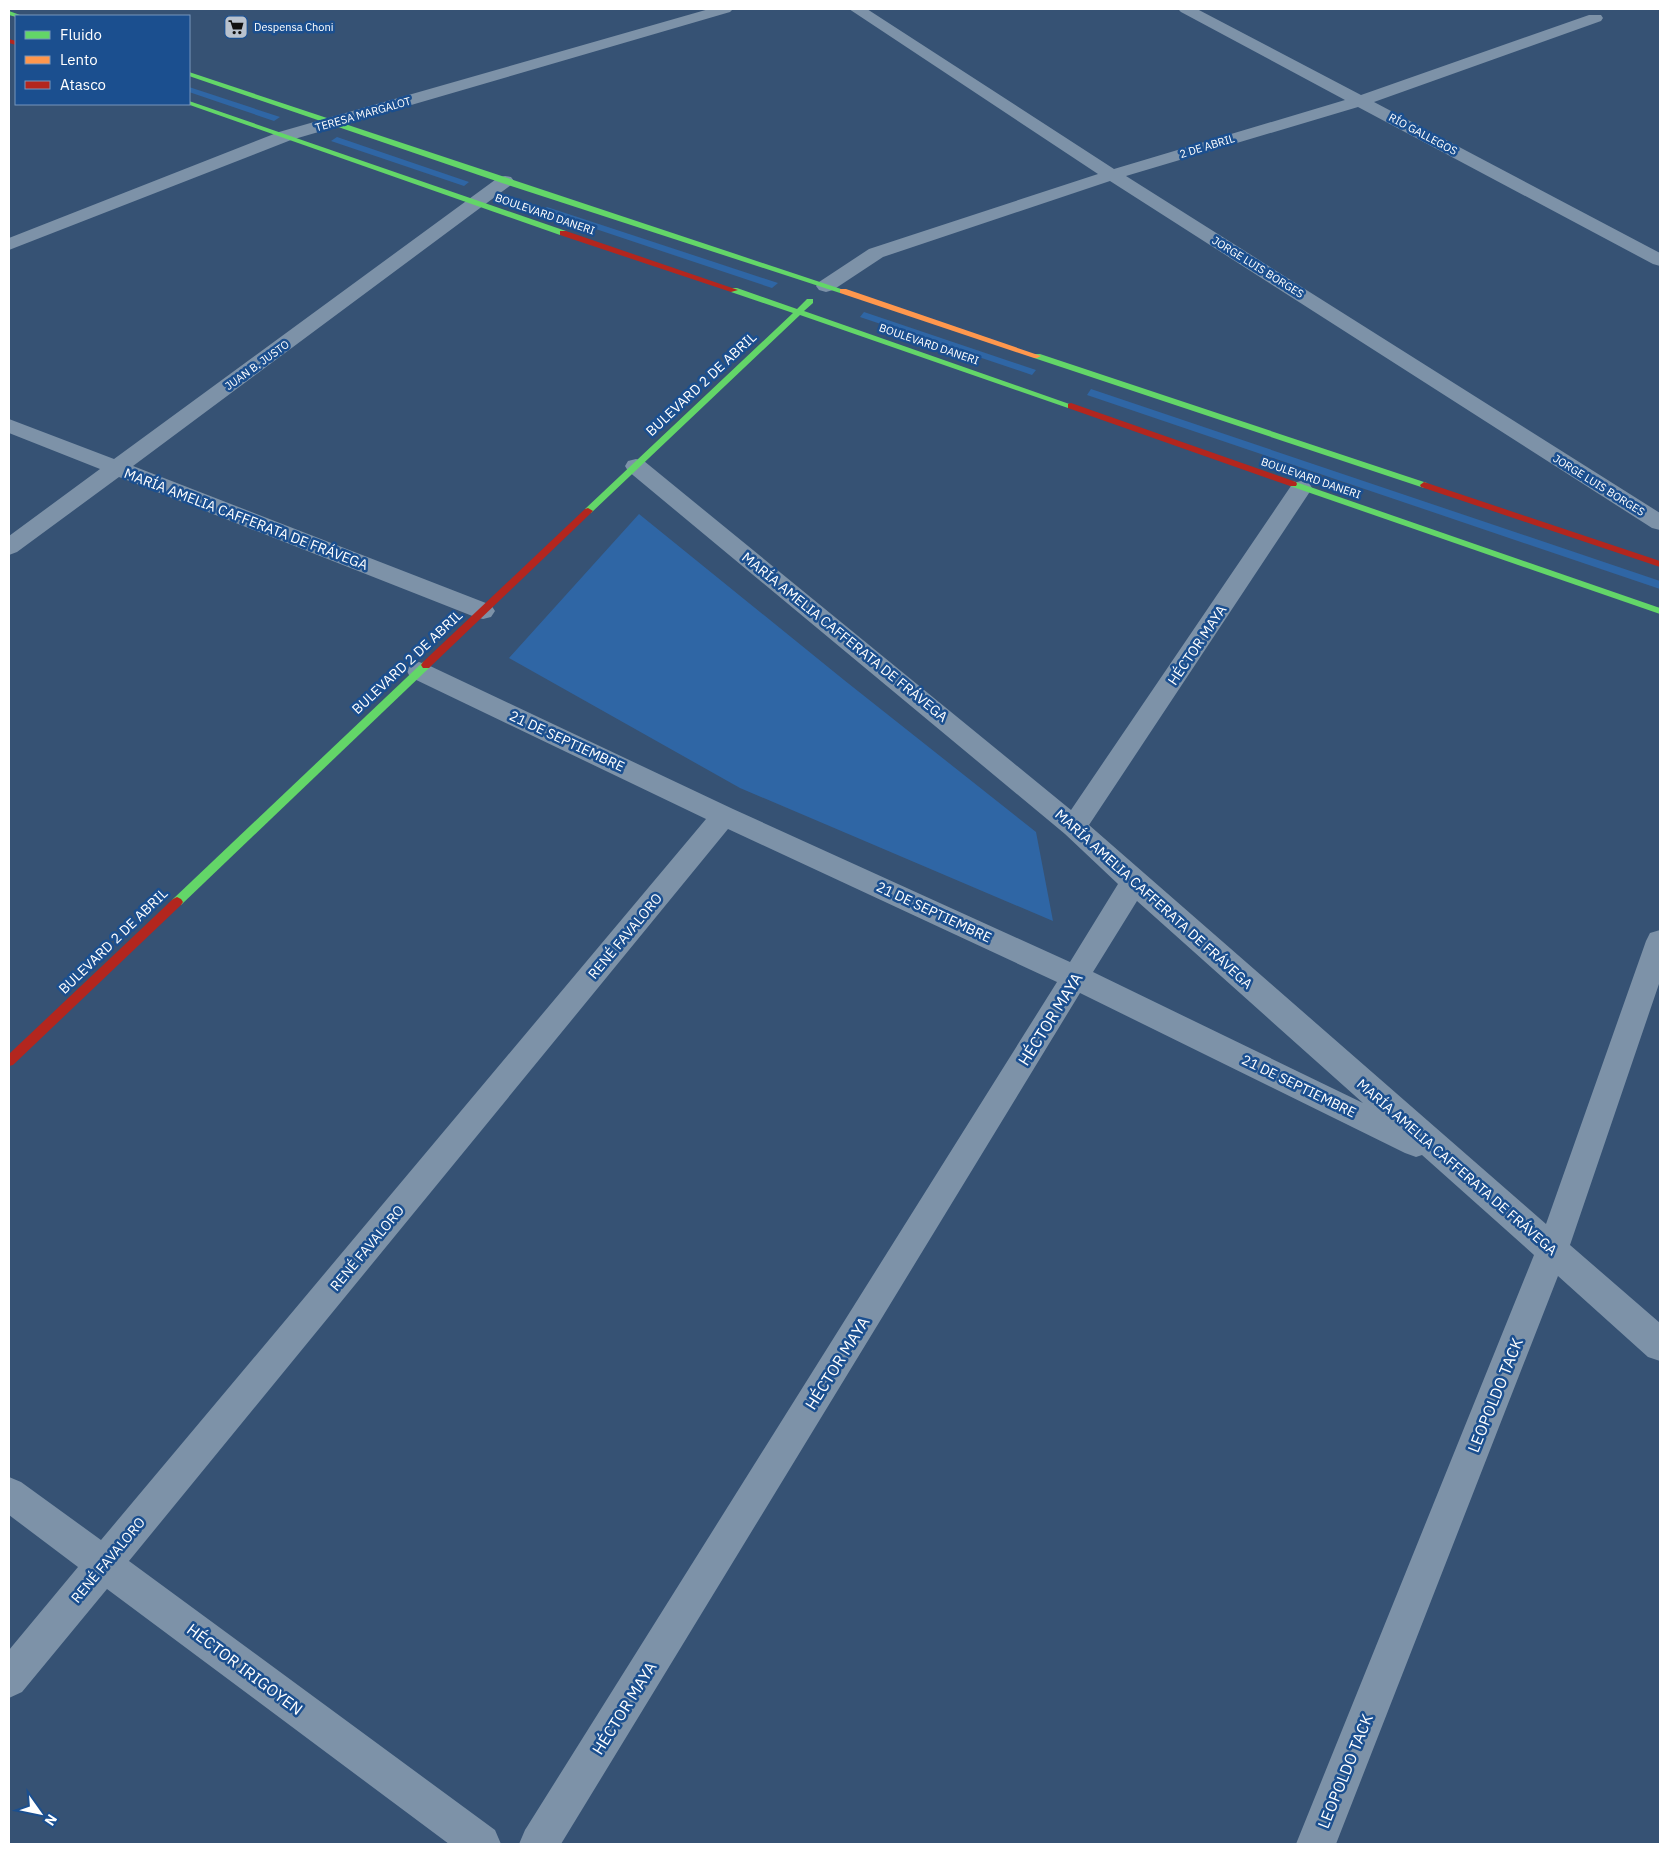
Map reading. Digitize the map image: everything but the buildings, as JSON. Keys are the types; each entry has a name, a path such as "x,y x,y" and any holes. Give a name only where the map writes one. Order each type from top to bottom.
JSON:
{"main road":[{"name":"BOULEVARD DANERI","path":"190,74 505,182 733,254 1660,564"},
{"name":"BOULEVARD DANERI","path":"190,103 476,204 799,312 1301,488 1660,611"},
{"name":"BULEVARD 2 DE ABRIL","path":"9,1061 826,286"},
{"path":"1043,398 1069,367"}],"street":[{"name":"TERESA MARGALOT","path":"9,244 285,136 725,9"},
{"name":"JORGE LUIS BORGES","path":"857,9 1660,524"},
{"name":"RÍO GALLEGOS","path":"1186,9 1660,260"},
{"name":"2 DE ABRIL","path":"826,286 876,253 1112,174 1360,100 1595,18 1574,9"},
{"name":"JUAN B. JUSTO","path":"9,547 505,182"},
{"name":"MARÍA AMELIA CAFFERATA DE FRÁVEGA","path":"9,426 483,611"},
{"name":"MARÍA AMELIA CAFFERATA DE FRÁVEGA","path":"636,466 1074,827 1660,1345"},
{"name":"HÉCTOR MAYA","path":"1074,827 1301,488"},
{"name":"21 DE SEPTIEMBRE","path":"418,671 724,816 1075,977 1447,1158"},
{"name":"RENÉ FAVALORO","path":"9,1679 724,816"},
{"name":"HÉCTOR MAYA","path":"540,1844 1134,882"},
{"name":"LEOPOLDO TACK","path":"1316,1844 1552,1251 1660,941"},
{"name":"HÉCTOR IRIGOYEN","path":"9,1494 481,1844"}],"shaded area":[{"path":"190,87 280,117 274,121 190,92"},
{"path":"337,137 469,182 464,186 331,141"},
{"path":"547,207 778,283 772,288 542,211"},
{"path":"864,312 1036,370 1032,375 860,317"},
{"path":"1091,389 1660,581 1660,589 1087,395"},
{"path":"639,514 1036,832 1053,921 740,788 509,658"}],"traffic: fast":[{"path":"9,13 15,15"},
{"path":"190,74 505,181 843,291"},
{"path":"190,103 563,233"},
{"path":"734,290 1071,406"},
{"path":"588,511 810,301"},
{"path":"1037,356 1424,485"},
{"path":"1293,484 1660,611"},
{"path":"177,902 426,665"}],"traffic: slow":[{"path":"843,291 1037,356"}],"traffic: jam":[{"path":"9,41 15,43"},
{"path":"563,233 734,290"},
{"path":"1071,406 1293,484"},
{"path":"1424,485 1660,564"},
{"path":"426,665 588,511"},
{"path":"9,1061 177,902"}],"place":[{"name":"Despensa Choni","path":"236,27"}]}
